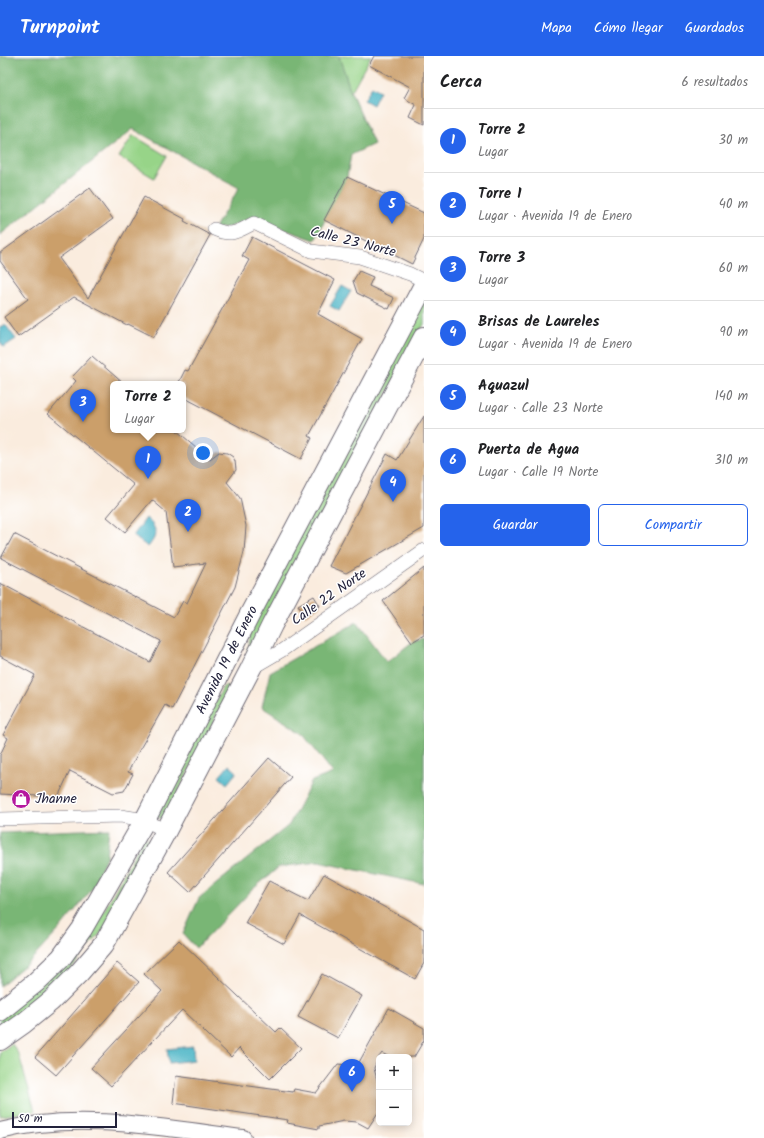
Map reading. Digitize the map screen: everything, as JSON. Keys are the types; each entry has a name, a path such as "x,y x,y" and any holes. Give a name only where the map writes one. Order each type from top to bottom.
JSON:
{"main road":[{"name":"Avenida 19 de Enero","path":"0,1011 35,983 61,958 82,929 145,820 229,656 424,285"},
{"name":"Avenida 19 de Enero","path":"0,1040 51,1001 79,974 104,944 166,832 252,668 272,625 424,337"},
{"path":"229,656 252,668"}],"street":[{"name":"Calle 23 Norte","path":"214,229 224,233 235,234 254,223 311,251 360,257 410,274 424,281"},
{"name":"Calle 22 Norte","path":"252,668 281,650 424,550"},
{"path":"0,819 121,816 145,820 166,832"},
{"path":"0,1131 53,1122 102,1122 141,1125 243,1138"}],"green space":[{"path":"0,56 339,56 351,92 374,144 351,155 347,177 315,240 257,220 249,219 229,227 214,229 239,188 133,129 0,235"},
{"path":"339,56 371,56 351,92"},
{"path":"133,135 167,156 154,178 119,157"},
{"path":"424,299 424,324 247,656 251,629"},
{"path":"357,622 387,662 412,642 424,639 424,884 318,862 279,867 253,889 196,948 183,934 199,898 289,825 312,781 333,773 302,733 262,707 270,672"},
{"path":"227,685 229,690 164,820 157,816 223,687"},
{"path":"109,829 106,857 93,888 59,930 31,960 0,986 0,833"},
{"path":"144,837 152,842 109,923 53,990 0,1030 0,1019 74,951 101,916"},
{"path":"12,1044 19,1055 35,1111 0,1116 0,1052"}],"water":[{"path":"372,86 380,91 373,105 364,100"},
{"path":"342,286 351,291 339,311 330,306"},
{"path":"5,324 16,339 4,347 0,342 0,327"},
{"path":"146,518 155,528 154,539 148,547 133,536"},
{"path":"229,765 237,772 227,784 219,777"},
{"path":"193,1046 194,1060 169,1063 167,1049"}],"building":[{"path":"374,56 424,56 424,125 410,118 416,105 404,98 410,87 369,65"},
{"path":"347,177 424,213 424,239 412,264 324,220"},
{"path":"90,188 113,219 59,258 88,298 144,197 185,219 184,221 210,235 154,337 128,324 127,325 74,297 18,337 4,317 28,299 0,261 0,253"},
{"path":"252,237 335,280 318,314 362,339 309,436 312,438 301,459 186,399 186,381 180,381 185,370 188,371 249,260 242,256"},
{"path":"359,271 373,277 369,286 394,298 389,309 357,293 353,281"},
{"path":"92,356 121,381 110,381 110,433 180,433 210,459 219,452 227,453 233,457 236,470 227,482 240,498 246,526 244,552 235,587 172,709 165,705 141,747 128,772 133,774 124,791 113,793 70,771 58,797 0,794 0,755 8,738 3,735 35,675 0,656 0,583 150,662 161,641 1,558 14,534 174,617 183,601 187,603 206,563 173,567 166,512 152,500 125,532 107,517 134,485 48,414 76,381 72,377"},
{"path":"424,416 424,528 346,573 329,566 387,454 397,460"},
{"path":"424,568 424,635 412,642 383,601"},
{"path":"314,596 320,606 305,616 298,605"},
{"path":"269,758 291,777 190,892 168,872"},
{"path":"324,874 424,929 424,963 415,979 300,915 284,944 245,923 269,881 308,901"},
{"path":"179,940 276,1032 280,1028 301,1048 270,1079 239,1048 231,1057 182,1010 111,1086 91,1068 162,991 144,974"},
{"path":"117,963 139,982 56,1075 35,1057"},
{"path":"322,974 362,996 338,1038 298,1017"},
{"path":"389,1008 424,1028 424,1040 414,1057 412,1057 412,1054 376,1054 376,1064 374,1068 376,1076 376,1116 368,1128 357,1122 344,1121 319,1126 319,1129 287,1123 288,1120 173,1103 176,1076 293,1092 294,1089 316,1093 338,1064 357,1066"}],"place":[{"name":"Aquazul","path":"392,224"},
{"name":"Torre 3","path":"83,422"},
{"name":"Torre 2","path":"148,479"},
{"name":"Brisas de Laureles","path":"393,502"},
{"name":"Torre 1","path":"188,532"},
{"name":"Jhanne","path":"21,799"},
{"name":"Puerta de Agua","path":"352,1092"}]}
